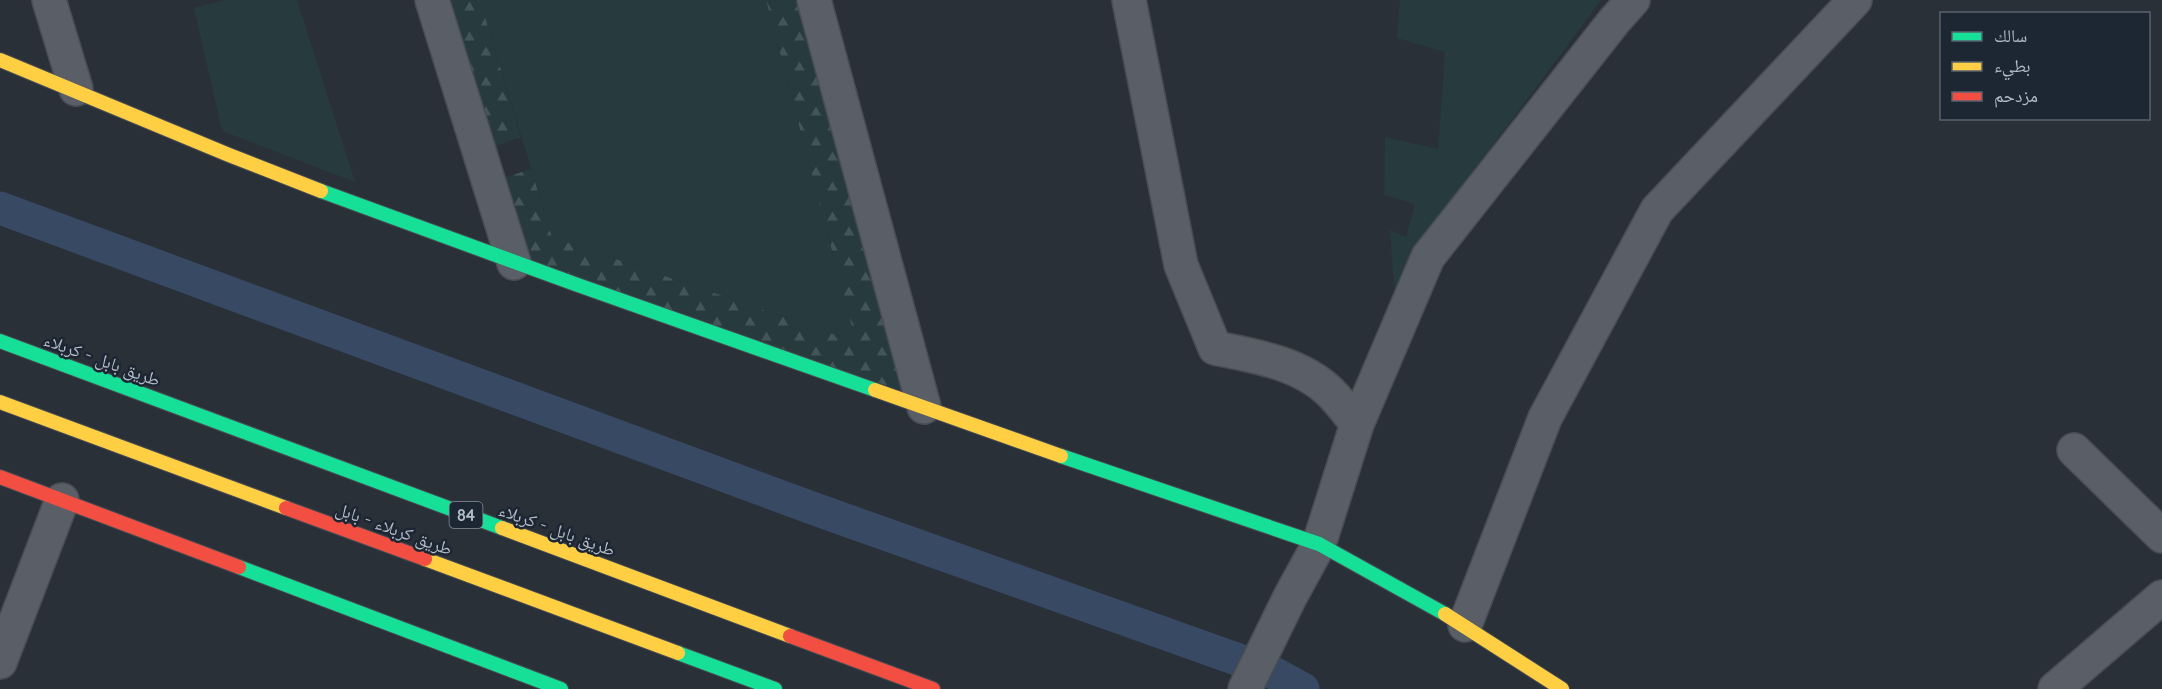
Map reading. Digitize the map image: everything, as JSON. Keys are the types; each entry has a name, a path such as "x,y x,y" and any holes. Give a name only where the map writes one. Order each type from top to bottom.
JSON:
{"main road":[{"path":"0,60 76,89 228,154 514,263 972,425 1319,544 1465,625 1562,689"},
{"name":"طريق بابل - كربلاء","path":"0,341 933,689"},
{"name":"طريق كربلاء - بابل","path":"0,402 775,689"},
{"path":"0,477 561,689"}],"street":[{"path":"49,0 76,89"},
{"path":"432,0 514,263"},
{"path":"814,0 924,407"},
{"path":"1129,0 1181,265 1215,348 1258,356 1306,374 1330,392 1358,424"},
{"path":"1245,689 1319,544 1358,424 1428,257 1633,0"},
{"path":"1465,625 1545,418 1657,210 1855,0"},
{"path":"2074,450 2162,536"},
{"path":"0,662 62,500"},
{"path":"2055,689 2162,597"}],"green space":[{"path":"225,0 297,0 355,182 222,131 194,8"},
{"path":"445,0 480,0 521,137 494,147"},
{"path":"480,0 766,0 856,342 552,237"},
{"path":"766,0 808,0 914,395 520,258 498,180 531,169 552,237 856,342"},
{"path":"1400,0 1601,0 1426,235 1395,301 1390,230 1406,237 1415,204 1384,195 1385,137 1438,149 1445,52 1397,38"}],"waterway":[{"path":"0,208 812,508 1270,671 1303,689"}],"traffic: fast":[{"path":"321,191 875,390"},
{"path":"0,341 502,528"},
{"path":"1061,456 1319,544 1445,614"},
{"path":"239,567 561,689"},
{"path":"678,653 775,689"}],"traffic: slow":[{"path":"0,60 321,191"},
{"path":"875,390 1061,456"},
{"path":"0,402 286,508"},
{"path":"502,528 790,636"},
{"path":"425,559 678,653"},
{"path":"1445,614 1562,689"}],"traffic: jam":[{"path":"0,477 239,567"},
{"path":"286,508 425,559"},
{"path":"790,636 933,689"}]}
